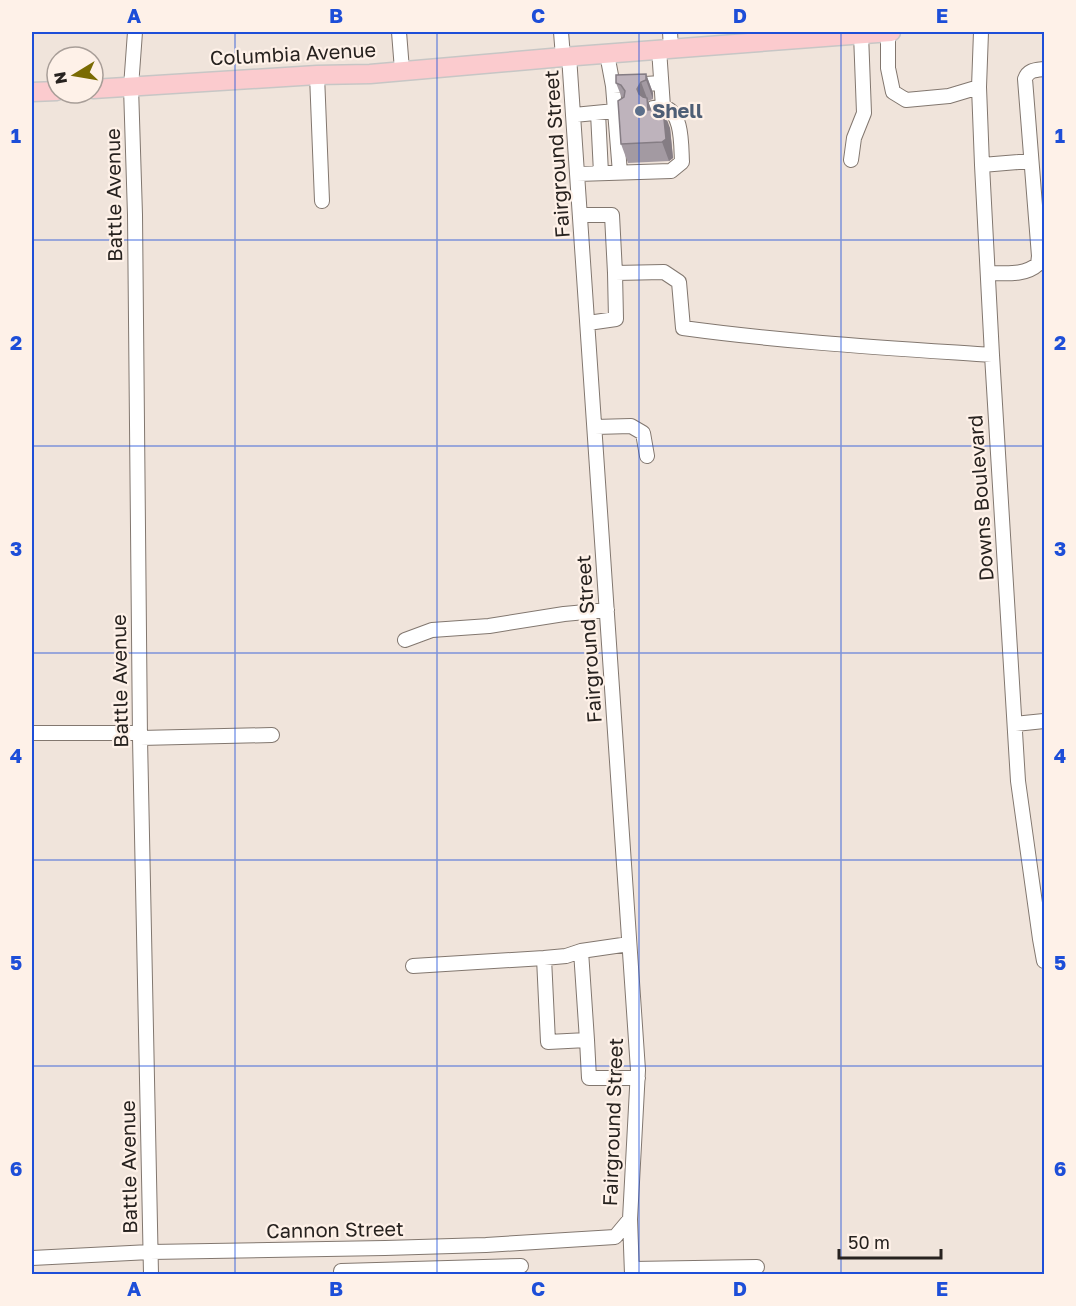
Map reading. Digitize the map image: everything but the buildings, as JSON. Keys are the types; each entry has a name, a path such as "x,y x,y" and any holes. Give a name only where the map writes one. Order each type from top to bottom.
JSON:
{"main road":[{"name":"Columbia Avenue","path":"105,88 317,75 370,74 607,54 666,43 889,32"}],"street":[{"name":"Battle Avenue","path":"135,32 131,87 135,215 140,736 151,1275"},
{"path":"399,32 402,70"},
{"name":"Fairground Street","path":"561,32 573,115 578,174 638,1078 630,1219"},
{"path":"889,32 888,68 892,92 906,100 949,96 979,87"},
{"name":"Downs Boulevard","path":"981,32 979,87 982,165 1018,781 1044,961"},
{"path":"850,34 864,112 854,138 851,160"},
{"path":"578,174 671,171 682,162 679,125 674,113 658,108 666,43"},
{"path":"607,54 619,111 620,173"},
{"path":"988,273 1018,273 1032,270 1038,264 1040,256 1025,79 1030,71 1044,69"},
{"path":"317,75 322,201"},
{"path":"613,86 661,83"},
{"path":"573,115 619,111"},
{"path":"598,112 602,174"},
{"path":"982,165 1031,160"},
{"path":"580,216 612,215 616,319 588,323"},
{"path":"615,273 664,272 679,282 683,328 726,334 992,355"},
{"path":"595,427 631,426 643,433 647,456"},
{"path":"405,640 432,630 489,626 564,614 607,610"},
{"path":"1015,724 1044,721"},
{"path":"32,733 140,736 272,735"},
{"path":"413,966 566,956 581,951 629,944"},
{"path":"581,951 589,1078 638,1078"},
{"path":"544,958 548,1042 587,1040"},
{"path":"630,1219 632,1272 758,1267"},
{"name":"Cannon Street","path":"32,1258 150,1252 520,1244 615,1238 630,1219"},
{"path":"340,1249 341,1273 521,1270 520,1244"}],"place":[{"name":"Shell","path":"640,111"}]}
